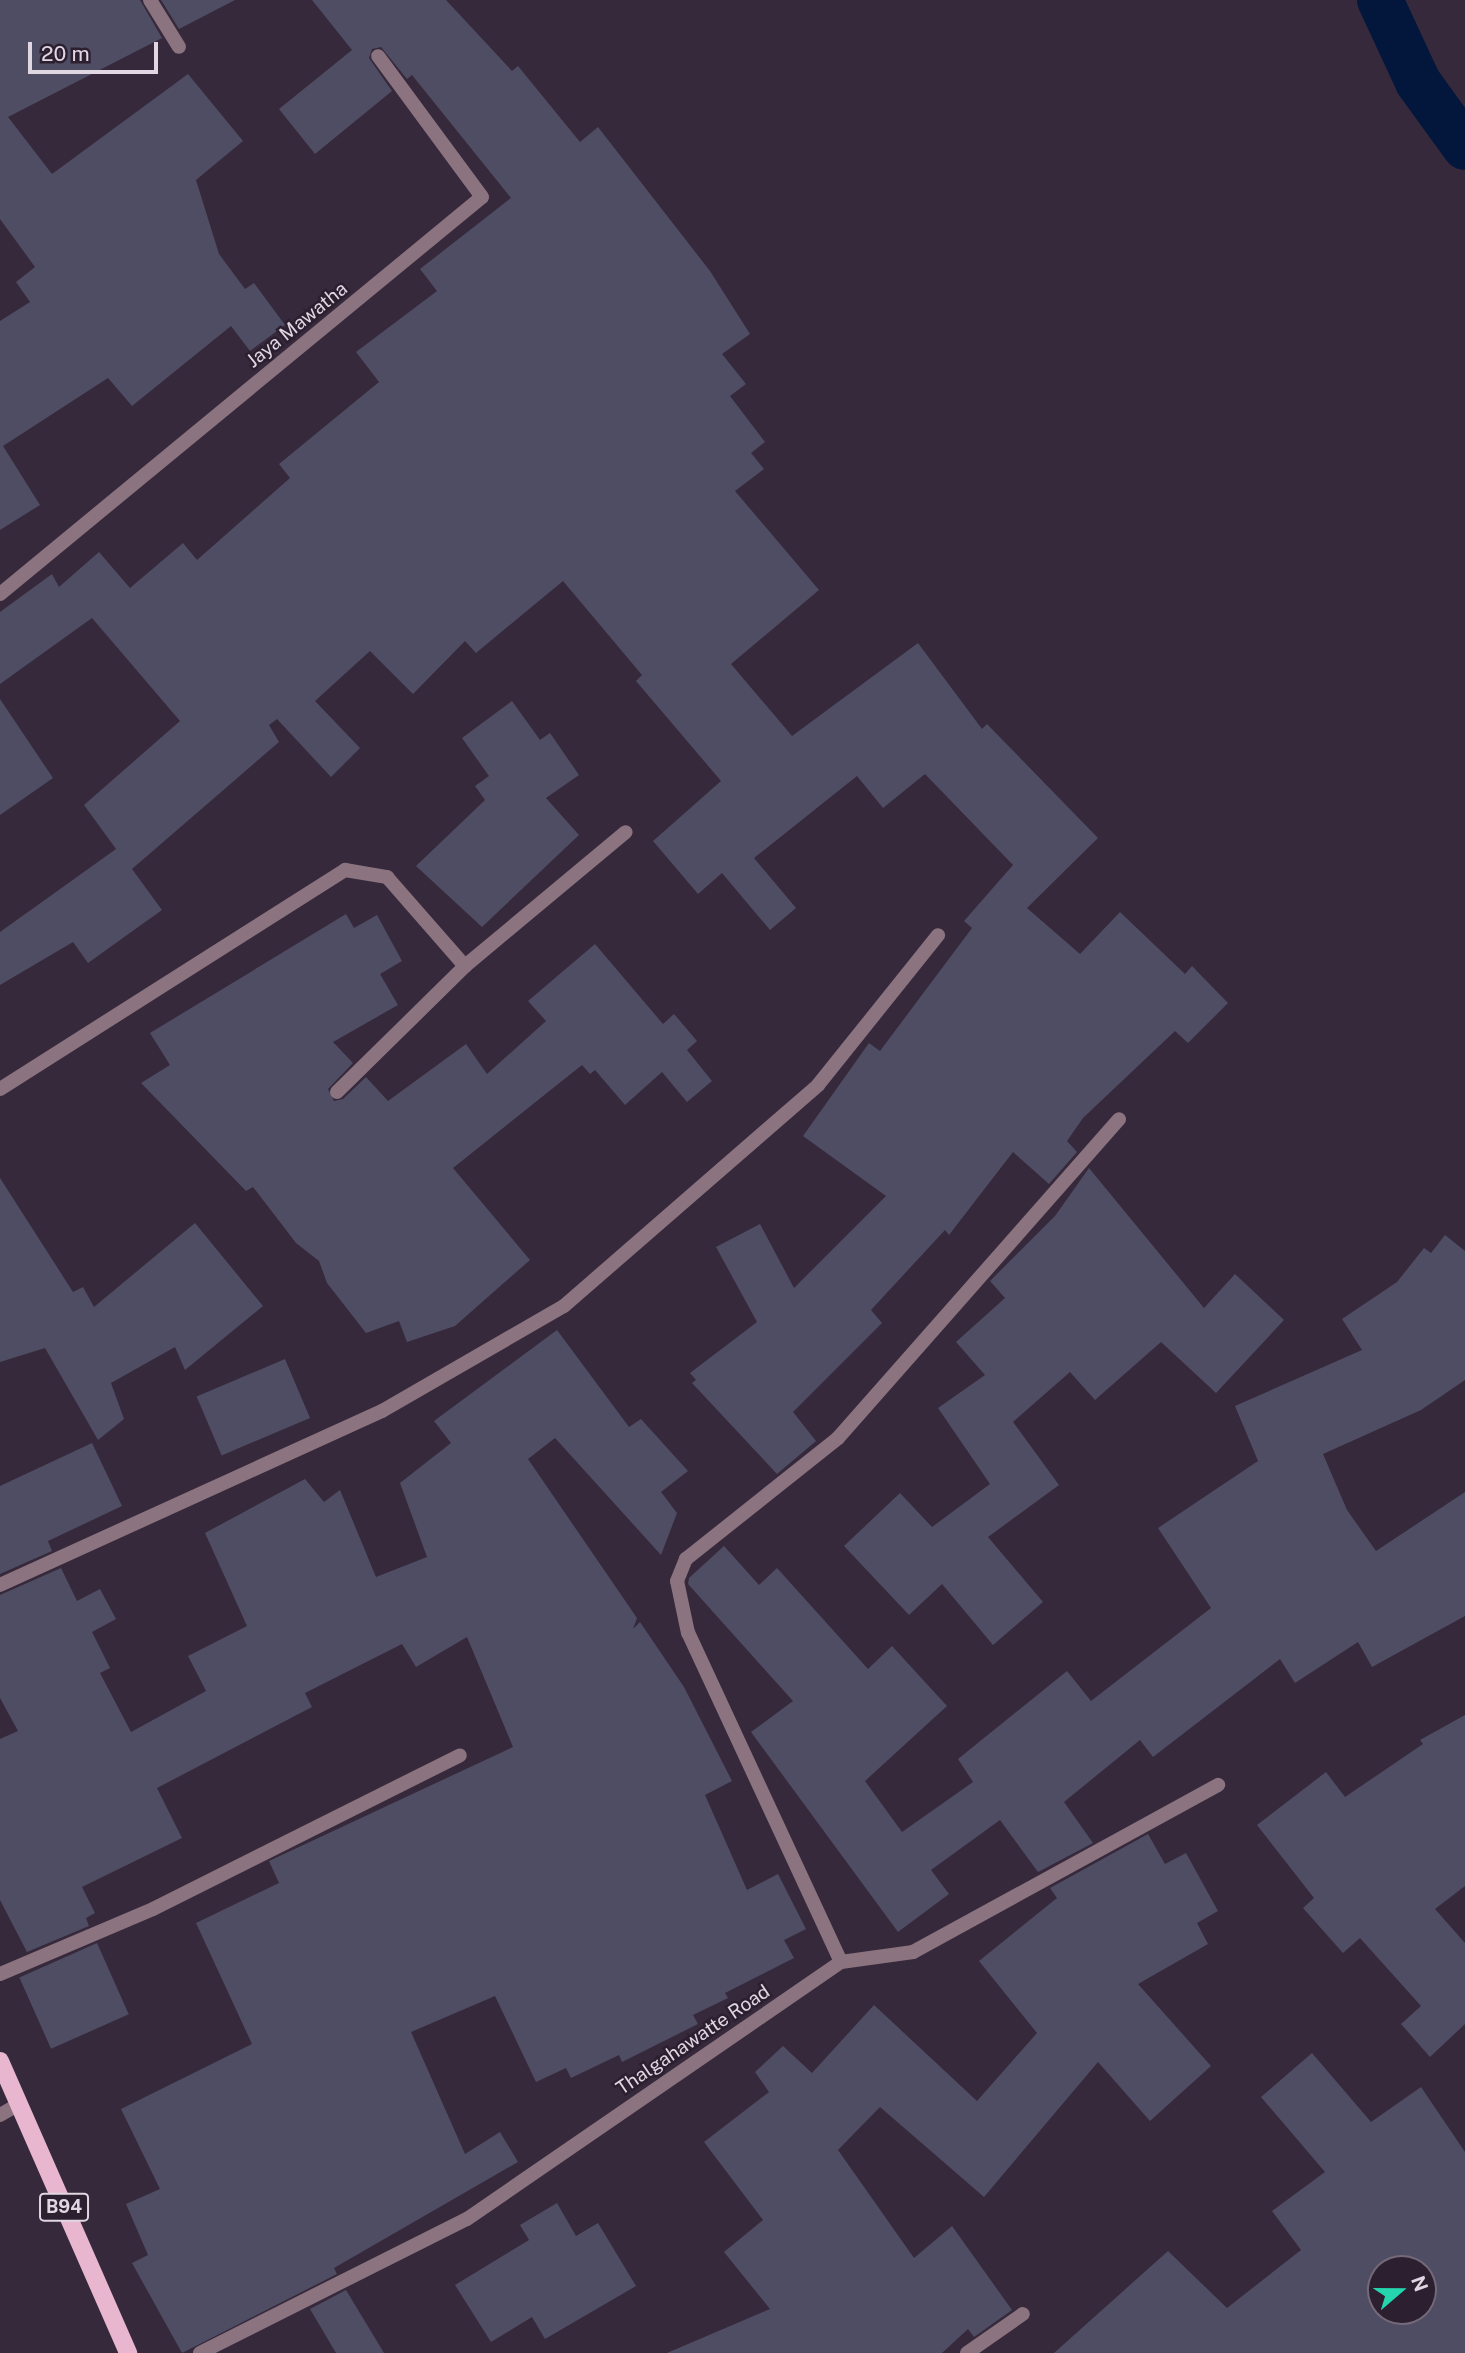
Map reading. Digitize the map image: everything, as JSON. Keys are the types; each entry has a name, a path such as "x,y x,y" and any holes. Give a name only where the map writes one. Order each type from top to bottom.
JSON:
{"main road":[{"name":"B94","path":"0,2061 128,2353"}],"street":[{"path":"150,0 179,47"},
{"name":"Jaya Mawatha","path":"0,594 482,197 378,56"},
{"path":"337,1091 465,965 626,832"},
{"path":"0,1089 345,870 387,877 465,965"},
{"path":"0,1585 382,1411 564,1306 818,1085 938,935"},
{"path":"841,1962 688,1633 677,1581 686,1559 838,1438 1119,1119"},
{"path":"0,1974 153,1909 460,1755"},
{"name":"Thalgahawatte Road","path":"200,2353 467,2219 841,1962 913,1952 1217,1785"},
{"path":"0,2115 19,2104"},
{"path":"967,2353 1023,2314"}],"building":[{"path":"0,0 140,0 162,38 8,117 52,174 188,74 243,141 196,180 219,254 245,289 254,283 285,325 250,351 231,326 132,406 108,378 3,446 40,505 0,530 0,321 30,302 16,282 35,267 0,219"},
{"path":"161,0 235,0 179,29"},
{"path":"312,0 446,0 512,71 518,66 580,142 598,127 710,271 750,334 722,354 746,384 730,396 765,442 751,453 764,469 735,491 819,590 731,664 792,736 918,643 982,729 987,724 1098,838 1027,908 1080,954 1120,912 1185,974 1192,966 1228,1003 1188,1043 1175,1031 1083,1118 1067,1141 1077,1152 1049,1184 1013,1152 949,1235 945,1230 871,1310 882,1323 793,1412 816,1441 777,1474 692,1383 696,1380 690,1373 757,1322 716,1247 760,1224 794,1288 886,1196 803,1136 869,1043 880,1051 972,928 964,921 1013,865 925,774 883,808 857,776 754,858 796,908 770,930 722,873 698,894 653,841 721,781 636,681 642,675 563,581 476,653 465,641 413,694 370,651 315,701 360,748 331,777 277,719 269,725 279,742 132,869 162,910 88,963 73,942 0,985 0,932 116,849 84,805 180,721 92,618 0,684 0,612 52,574 59,587 99,552 130,588 183,543 197,560 290,478 279,464 379,382 356,352 437,291 420,269 511,198 412,75 407,79 381,47 372,49 369,58 392,91 315,154 279,109 352,50"},
{"path":"0,699 53,778 0,815"},
{"path":"512,701 540,740 550,733 579,775 546,798 579,835 482,927 416,866 485,800 475,786 489,776 462,738"},
{"path":"346,914 354,928 377,915 402,961 380,974 398,1005 333,1042 353,1063 328,1089 334,1101 343,1099 366,1077 388,1101 466,1044 487,1074 546,1021 528,1001 595,944 663,1024 674,1014 697,1041 687,1050 712,1081 687,1102 662,1072 625,1105 595,1070 590,1074 582,1065 453,1168 530,1260 455,1326 407,1342 399,1321 366,1333 327,1283 319,1261 296,1243 253,1187 246,1191 141,1083 170,1065 150,1033"},
{"path":"1089,1168 1204,1308 1235,1274 1284,1320 1216,1393 1161,1342 1095,1400 1070,1372 1013,1422 1059,1485 988,1537 1043,1602 993,1645 942,1584 909,1615 844,1546 900,1493 932,1527 990,1484 938,1408 985,1375 956,1342 1005,1298 990,1281 1055,1216"},
{"path":"0,1178 73,1292 83,1287 94,1307 195,1223 263,1306 185,1370 175,1347 111,1383 124,1419 98,1440 45,1348 0,1362"},
{"path":"1445,1235 1465,1251 1465,1380 1421,1410 1323,1454 1347,1510 1376,1551 1465,1492 1465,1616 1372,1667 1358,1642 1295,1683 1280,1659 1153,1757 1140,1740 1064,1802 1093,1843 1038,1872 1000,1820 931,1870 949,1894 898,1932 751,1732 793,1701 688,1584 689,1578 724,1546 759,1585 777,1568 868,1669 892,1646 947,1706 865,1781 902,1832 973,1782 958,1759 1067,1671 1091,1701 1211,1608 1158,1528 1258,1461 1235,1406 1362,1350 1342,1319 1397,1282 1424,1248 1431,1253"},
{"path":"557,1330 629,1427 641,1419 688,1471 661,1492 677,1513 661,1555 555,1438 528,1459 637,1618 633,1629 640,1622 684,1687 732,1781 705,1795 747,1890 778,1874 806,1929 784,1940 794,1958 725,1993 728,1998 693,2015 698,2024 622,2062 619,2055 571,2078 566,2068 536,2082 495,1996 411,2032 465,2154 500,2132 518,2162 334,2268 337,2274 182,2353 132,2263 148,2255 126,2204 160,2189 121,2109 252,2044 196,1923 279,1883 269,1861 513,1747 467,1637 416,1667 402,1644 305,1693 312,1707 157,1788 182,1838 82,1887 95,1913 86,1918 89,1926 27,1952 0,1900 0,1739 18,1731 0,1698 0,1595 61,1568 77,1601 100,1589 116,1619 92,1632 110,1668 100,1673 131,1732 206,1691 188,1656 247,1626 205,1533 305,1479 324,1502 340,1490 376,1577 427,1557 400,1483 451,1443 434,1421"},
{"path":"285,1359 310,1418 222,1455 197,1397"},
{"path":"92,1443 122,1506 48,1541 52,1551 0,1574 0,1486"},
{"path":"1465,1715 1465,1886 1435,1909 1465,1943 1465,2024 1430,2057 1401,2024 1421,2006 1360,1938 1343,1953 1303,1908 1314,1898 1257,1825 1326,1772 1345,1797 1423,1744 1420,1740"},
{"path":"1148,1834 1165,1864 1186,1853 1218,1911 1197,1923 1208,1944 1138,1984 1211,2066 1150,2121 1098,2062 984,2197 880,2107 838,2150 914,2258 952,2226 1012,2310 974,2337 968,2329 942,2353 667,2353 770,2309 724,2252 763,2220 704,2142 769,2092 755,2072 783,2046 812,2073 874,2005 977,2101 1037,2033 979,1961 1057,1898 1050,1888"},
{"path":"97,1943 129,2014 51,2049 19,1978"},
{"path":"1312,2053 1371,2122 1421,2087 1465,2152 1465,2353 1054,2353 1168,2251 1227,2308 1301,2250 1272,2211 1325,2172 1261,2097"},
{"path":"557,2203 576,2236 598,2223 636,2286 545,2339 532,2317 491,2342 455,2285 529,2240 520,2225"},
{"path":"346,2290 384,2353 336,2353 310,2309"}],"waterway":[{"path":"1380,0 1418,82 1465,147"}]}
